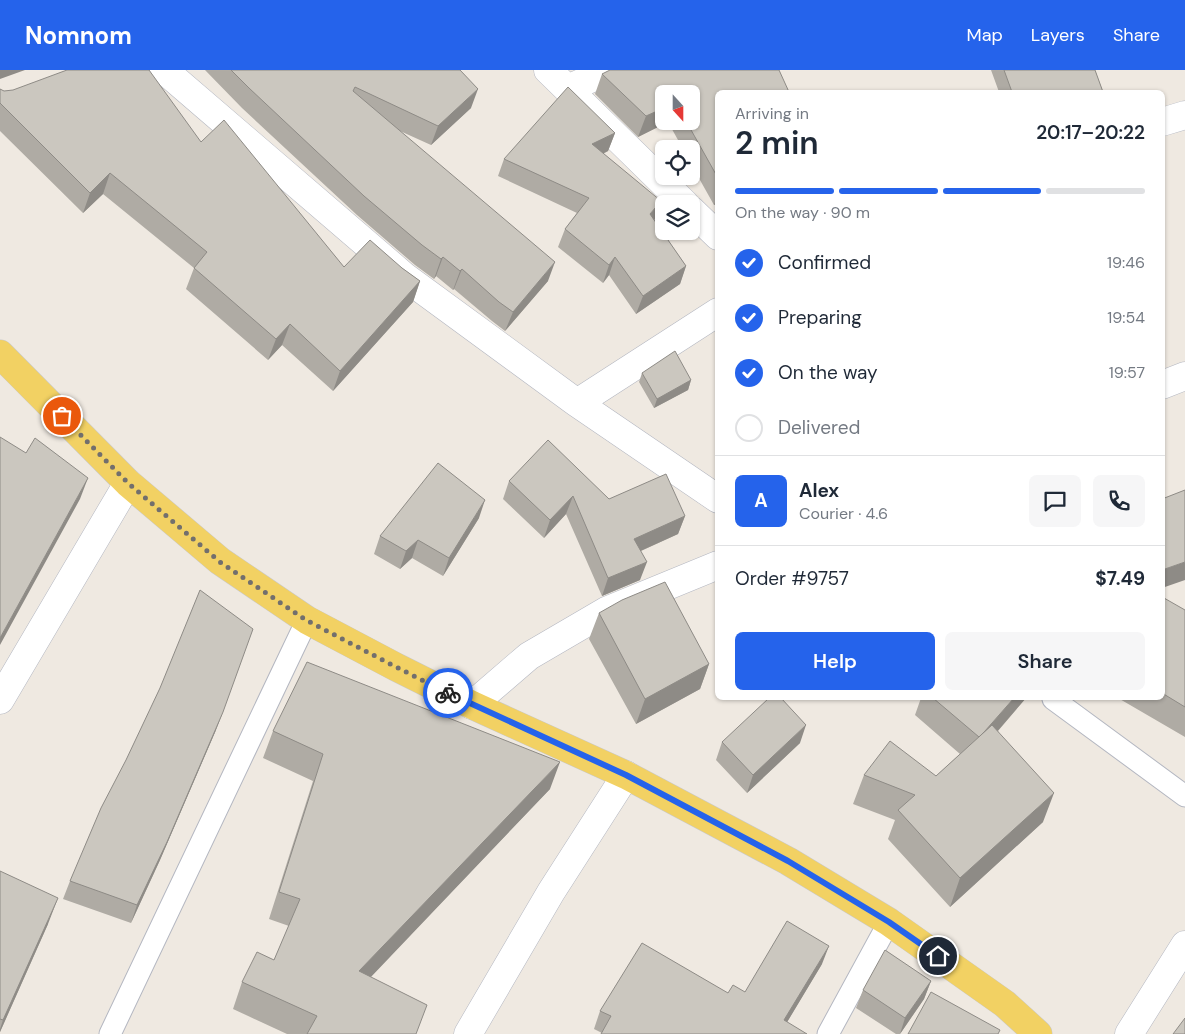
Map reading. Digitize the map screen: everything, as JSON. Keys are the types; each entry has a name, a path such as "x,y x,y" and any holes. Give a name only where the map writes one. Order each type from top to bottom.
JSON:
{"main road":[{"path":"3,362 128,483 220,562 306,620 472,705 626,775 788,861 889,922 1005,1004 1038,1034"}],"street":[{"path":"164,70 405,277 577,403 715,497"},
{"path":"548,70 675,195"},
{"path":"568,89 609,70"},
{"path":"1165,121 1185,115"},
{"path":"700,219 715,233"},
{"path":"577,403 715,314"},
{"path":"1165,384 1185,376"},
{"path":"0,700 128,483"},
{"path":"472,705 529,656 606,611 715,567"},
{"path":"468,1034 551,892 626,775"},
{"path":"1129,1034 1185,945"}],"lane":[{"path":"110,1034 306,620"},
{"path":"1054,700 1185,796"},
{"path":"828,1034 889,922"}],"building":[{"path":"67,70 149,70 201,142 224,120 344,267 370,240 420,281 340,371 290,324 276,339 194,268 207,252 110,173 90,193 0,103 0,89 4,91 13,90"},
{"path":"231,70 460,70 478,89 438,126 355,87 353,91 555,262 513,312 462,269 460,271 443,257 441,259 422,245 364,196"},
{"path":"610,70 779,70 788,90 715,90 715,173 700,146 700,140 697,140 691,130 700,130 700,85 655,85 655,112 646,116 602,74"},
{"path":"1004,70 1095,70 1102,90 1011,90"},
{"path":"568,87 615,133 592,144 655,196 655,208 650,214 655,221 655,240 668,240 686,266 643,296 615,257 609,265 565,229 589,198 504,159"},
{"path":"675,351 691,380 657,399 642,373"},
{"path":"0,437 26,453 35,438 88,478 0,638"},
{"path":"548,440 609,499 666,474 685,516 634,539 647,562 608,578 573,496 550,520 509,481"},
{"path":"438,463 485,500 449,558 418,540 406,551 380,536"},
{"path":"1185,490 1185,562 1165,569 1165,498"},
{"path":"665,582 709,664 645,699 599,613 622,600"},
{"path":"200,590 253,629 223,712 167,842 137,905 70,881 101,808 160,688"},
{"path":"1165,599 1185,610 1185,707 1165,695"},
{"path":"307,662 560,762 359,971 427,1005 416,1034 307,1034 317,1016 242,982 257,952 274,960 300,899 279,892 323,754 273,731"},
{"path":"767,700 783,700 806,725 753,775 722,742"},
{"path":"935,700 1012,700 979,737"},
{"path":"992,725 1054,793 960,878 898,810 915,795 864,775 890,741 936,776"},
{"path":"0,871 58,898 3,1020 0,1019"},
{"path":"787,921 829,946 784,1020 807,1034 601,1034 611,1016 600,1011 642,943 728,993 733,985 745,992"},
{"path":"885,950 931,981 905,1018 863,990"},
{"path":"931,992 1000,1030 998,1034 908,1034"},
{"path":"1185,1018 1185,1034 1173,1034"}],"way so far":[{"path":"62,416 128,483 220,562 306,620 448,693"}],"route":[{"path":"448,693 626,775 788,861 889,922 938,956"}]}
